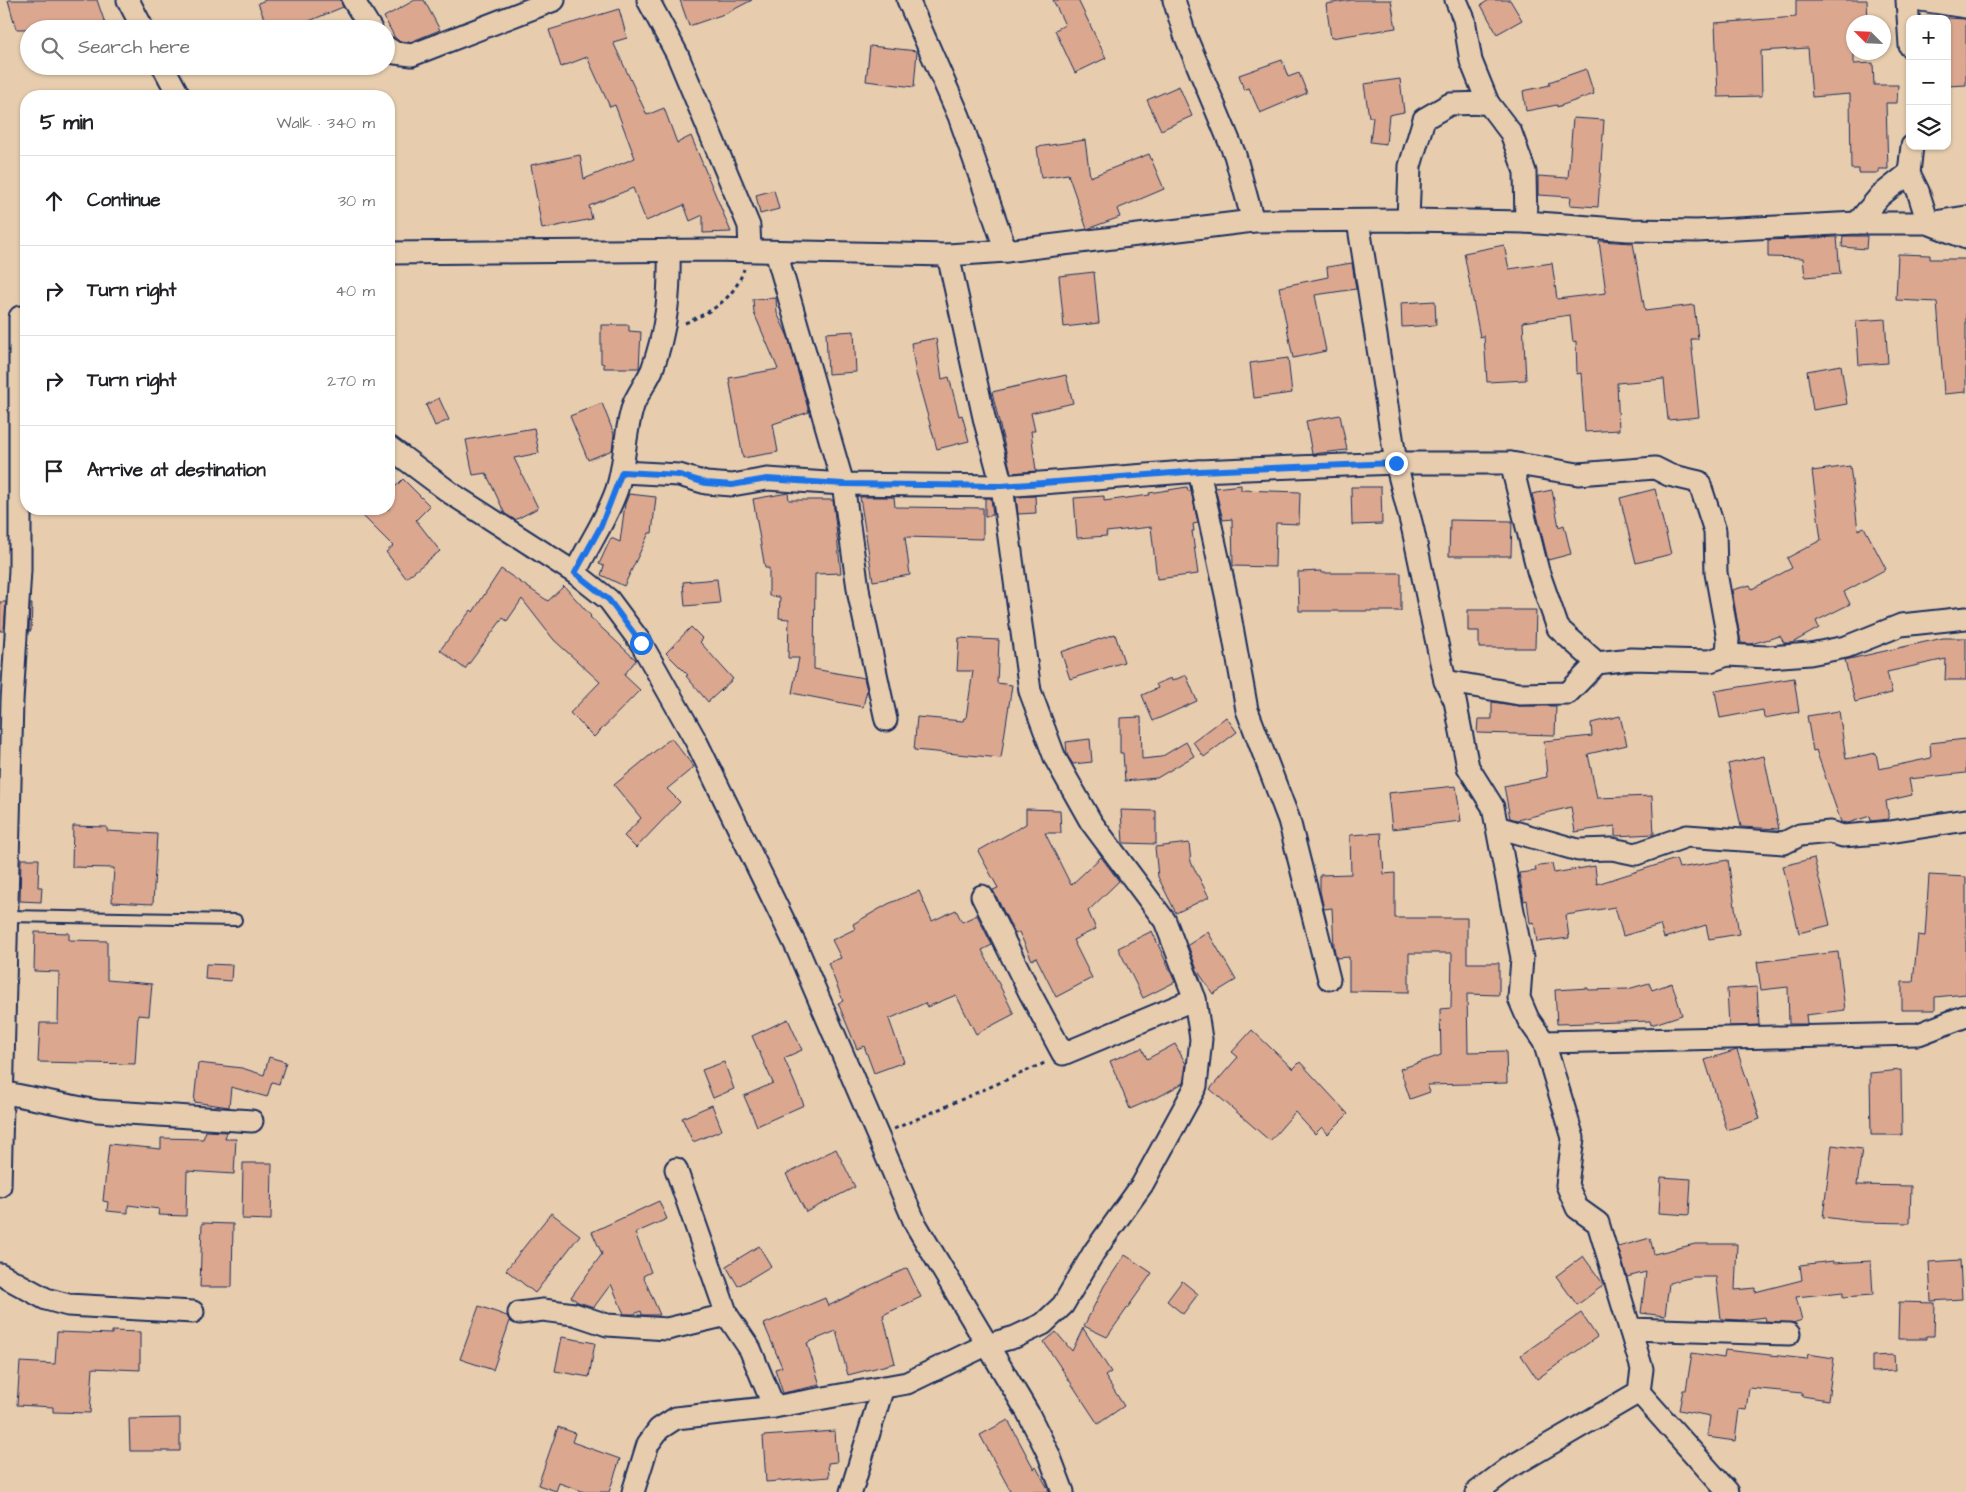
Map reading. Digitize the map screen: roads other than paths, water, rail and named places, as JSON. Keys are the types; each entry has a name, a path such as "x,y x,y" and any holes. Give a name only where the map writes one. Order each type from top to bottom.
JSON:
{"street":[{"path":"128,0 138,20"},
{"path":"353,0 365,20"},
{"path":"395,53 412,55 554,0"},
{"path":"648,0 677,54 749,226 750,250"},
{"path":"908,0 959,116 1006,252"},
{"path":"1174,0 1185,35 1235,155 1253,221"},
{"path":"1456,0 1464,19 1471,61 1488,103 1511,133 1525,172 1526,222"},
{"path":"1907,0 1908,15"},
{"path":"1921,0 1966,7"},
{"path":"168,75 176,90"},
{"path":"1408,220 1410,166 1424,119 1450,104 1488,103"},
{"path":"1912,150 1909,173 1918,191 1928,223"},
{"path":"1857,223 1880,196 1909,173"},
{"path":"395,253 750,250 948,254 1006,252 1253,221 1408,220 1526,222 1628,230 1698,231 1857,223 1928,223 1966,217"},
{"path":"1358,221 1396,463 1413,530 1445,681 1455,701 1468,767 1493,807 1522,958 1519,998 1528,1019 1544,1042 1573,1138 1567,1185 1577,1208 1598,1223 1642,1369 1639,1392 1728,1492"},
{"path":"1928,223 1966,238"},
{"path":"575,573 601,526 622,472 624,444 634,404 651,372 665,329 669,250"},
{"path":"776,252 843,484 859,595 886,720"},
{"path":"634,1492 648,1444 659,1429 676,1418 774,1407 907,1383 986,1345 1015,1337 1043,1324 1062,1305 1094,1252 1142,1186 1196,1086 1201,1039 1195,999 1165,921 1091,822 1055,758 1030,691 1002,486 985,422 948,254"},
{"path":"0,1186 12,701 20,570 15,318"},
{"path":"395,451 452,494 575,573 609,600 641,643 696,741 797,948 916,1225 1028,1413 1049,1455 1063,1492"},
{"path":"622,472 679,475 706,483 732,485 767,479 843,484 1002,486 1199,471 1396,463 1511,463 1578,474 1655,468 1669,475 1699,482 1715,531 1716,573 1728,639 1727,655"},
{"path":"1511,463 1538,571 1558,628 1597,663"},
{"path":"1199,471 1227,599 1247,710 1289,820 1329,979"},
{"path":"1445,681 1519,694 1568,693 1597,663 1631,659 1710,661 1727,655 1767,657 1810,654 1846,647 1901,625 1966,618"},
{"path":"1497,827 1578,850 1612,849 1636,854 1687,836 1784,843 1808,834 1830,832 1843,836 1890,832 1966,820"},
{"path":"982,896 1030,993 1063,1054 1195,999"},
{"path":"1544,1042 1919,1034 1966,1016"},
{"path":"1,1092 97,1111 252,1121"},
{"path":"676,1169 727,1315 750,1349 774,1407"},
{"path":"0,1274 46,1299 68,1305 193,1312"},
{"path":"519,1313 543,1310 574,1314 606,1325 667,1329 727,1315"},
{"path":"1630,1329 1789,1334"},
{"path":"851,1492 883,1387"},
{"path":"1477,1492 1509,1468 1639,1392"}],"lane":[{"path":"8,916 236,920"}]}
